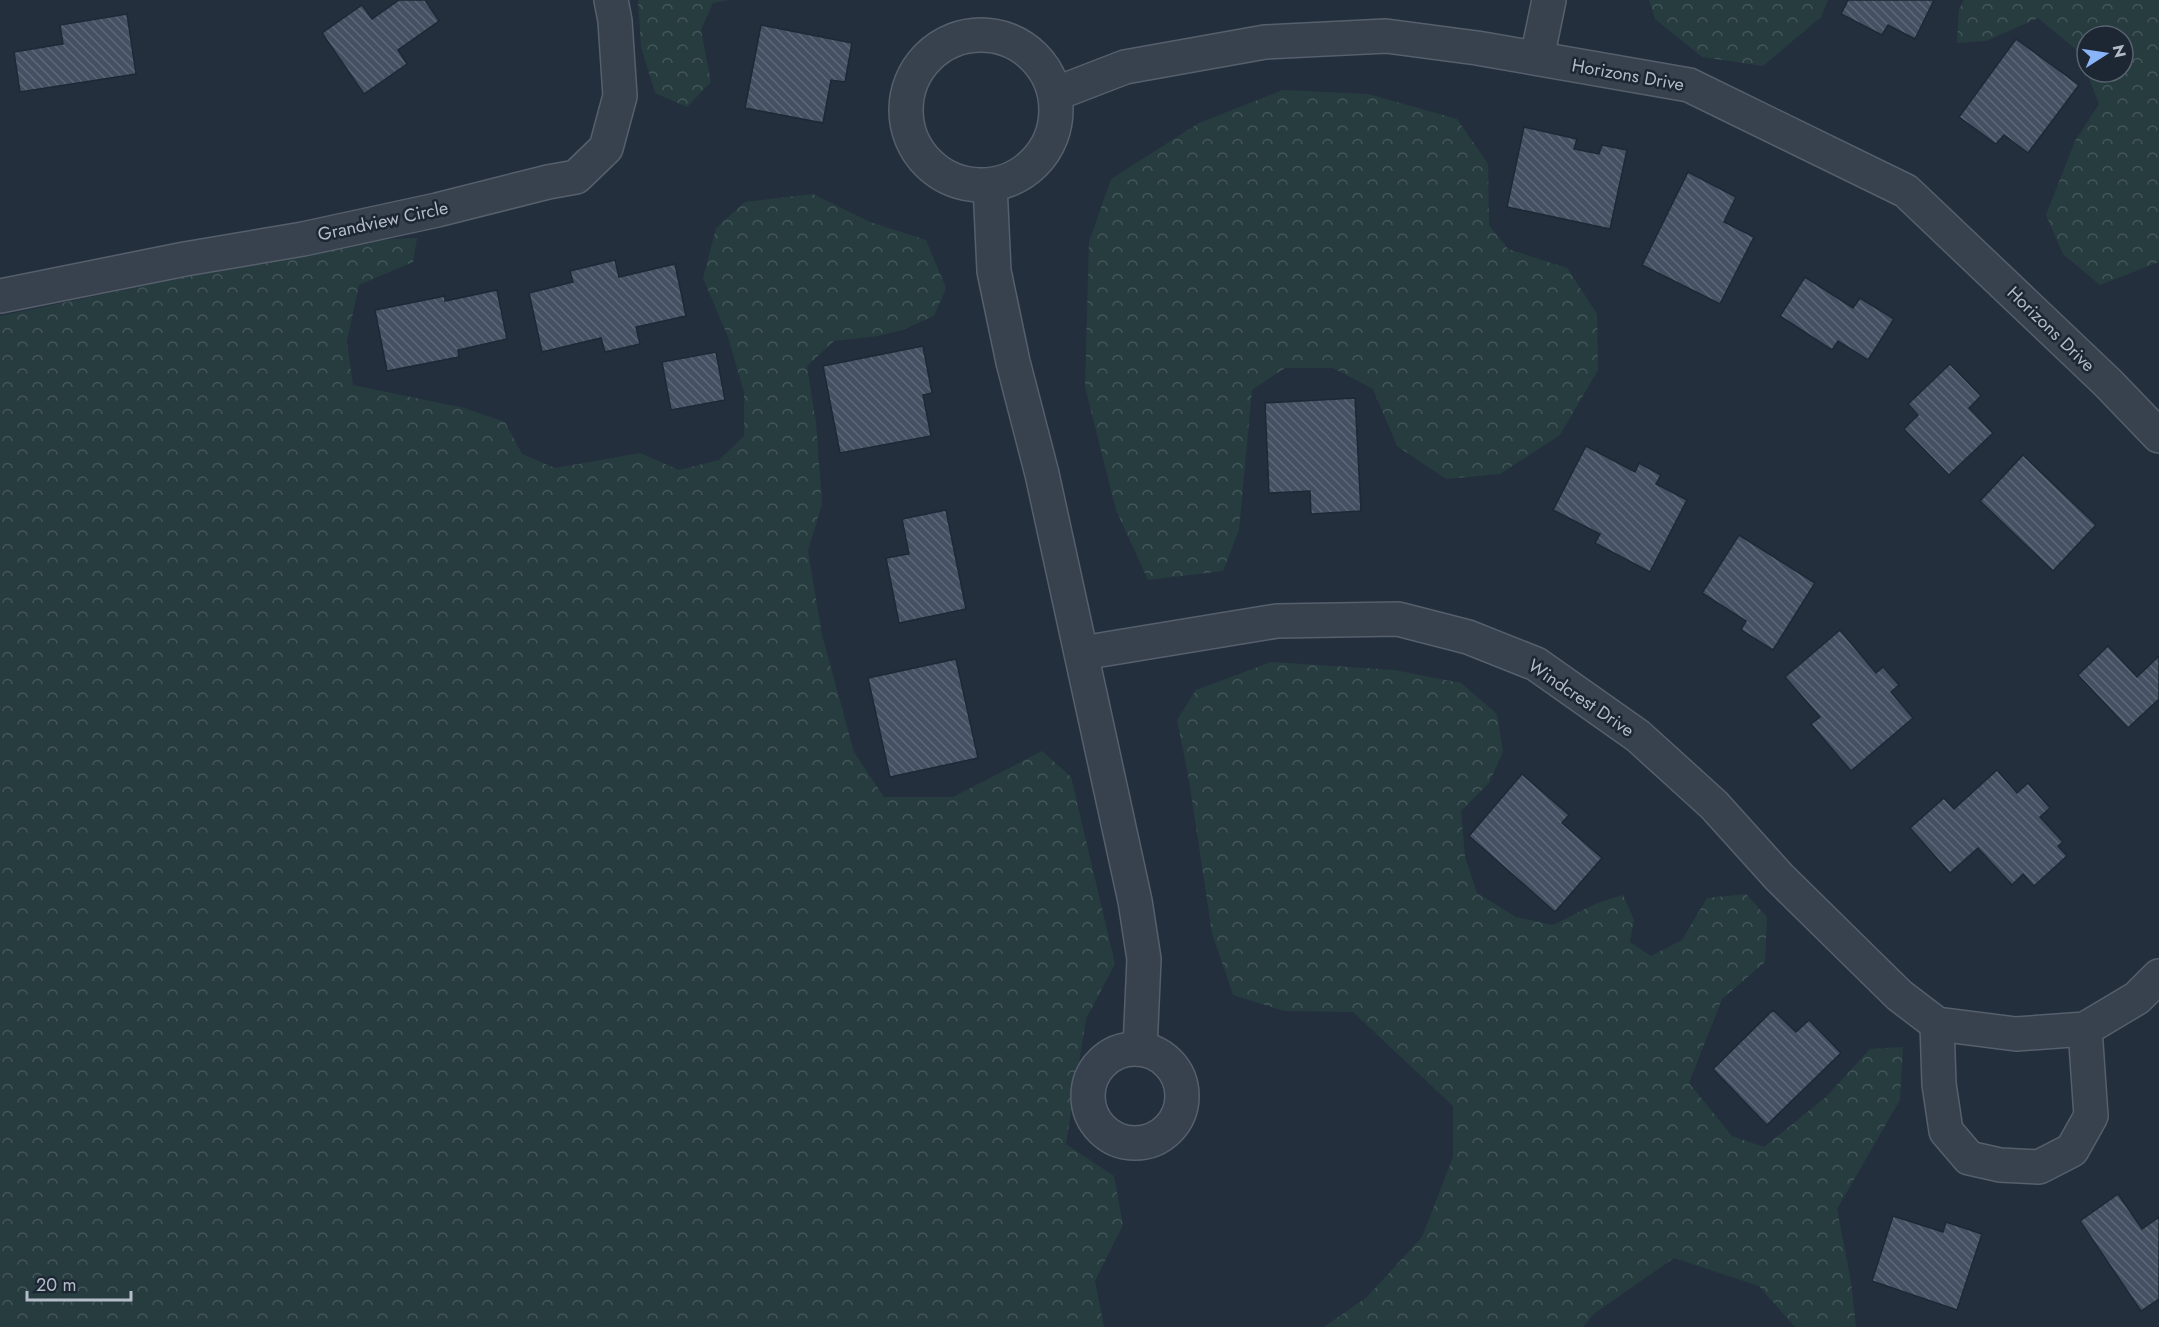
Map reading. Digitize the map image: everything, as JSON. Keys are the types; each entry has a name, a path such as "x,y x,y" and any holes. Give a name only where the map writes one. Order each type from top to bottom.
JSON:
{"street":[{"name":"Grandview Circle","path":"0,296 303,238 437,210 576,177 606,148 620,96 615,21 611,0"},
{"path":"1537,58 1549,0"},
{"path":"988,35 1011,41 1031,54 1046,72 1055,94 1056,118 1049,141 1035,163 1014,178 990,185 964,183 940,174 922,156 910,133 906,107 911,82 925,60 943,45 965,36 988,35"},
{"name":"Horizons Drive","path":"1055,94 1125,67 1265,42 1386,36 1478,48 1689,85 1906,191 2108,383 2159,436"},
{"path":"990,185 994,271 1013,362 1042,474 1135,901 1144,959 1140,1049"},
{"name":"Windcrest Drive","path":"1082,653 1277,621 1398,619 1468,637 1536,664 1647,744 1714,805 1779,876 1899,995 1937,1024"},
{"path":"2085,1029 2091,1116 2072,1150 2038,1167 2000,1166 1969,1158 1946,1131 1939,1084 1937,1024 2016,1034 2085,1029 2137,998 2159,976"}],"green space":[{"path":"638,0 728,0 713,3 701,30 711,82 687,107 655,93 641,47"},
{"path":"1649,0 1828,0 1821,17 1763,66 1702,57 1655,19"},
{"path":"1964,0 2159,0 2159,262 2100,285 2063,254 2046,215 2075,141 2099,104 2091,84 2135,84 2135,24 2075,24 2075,49 2038,18 1986,41 1957,43 1959,9"},
{"path":"1283,90 1368,94 1457,119 1488,164 1489,225 1508,249 1567,268 1597,314 1598,370 1560,435 1500,474 1446,479 1397,446 1373,389 1333,368 1285,368 1252,390 1239,530 1223,571 1148,580 1116,510 1085,387 1089,242 1111,179 1199,123"},
{"path":"813,194 870,222 926,240 946,288 934,316 902,330 878,336 834,341 807,366 816,423 822,504 808,551 822,635 854,752 884,797 953,797 1042,751 1071,777 1115,964 1086,1019 1066,1144 1114,1176 1123,1225 1095,1281 1104,1327 0,1327 0,316 357,241 417,238 413,262 359,285 347,341 353,385 464,408 505,422 522,454 555,468 640,453 679,470 719,460 744,436 744,392 728,337 703,278 716,228 745,202"},
{"path":"1271,662 1394,670 1461,683 1497,714 1503,752 1489,783 1461,811 1465,857 1477,893 1516,917 1553,925 1597,903 1623,895 1634,920 1630,942 1651,956 1682,940 1707,898 1746,894 1767,917 1765,962 1722,999 1689,1083 1732,1136 1764,1147 1826,1097 1870,1049 1903,1047 1900,1100 1837,1209 1851,1282 1856,1327 1795,1327 1759,1286 1674,1258 1595,1313 1583,1327 1324,1327 1367,1297 1422,1237 1453,1157 1453,1106 1353,1012 1284,1011 1233,995 1212,933 1189,780 1177,720 1196,690"}],"building":[{"path":"399,0 425,0 439,21 398,50 407,64 364,94 322,33 362,5 372,19"},
{"path":"1848,0 1934,0 1915,39 1888,25 1882,35 1841,14"},
{"path":"127,14 136,74 20,92 14,52 63,44 60,25"},
{"path":"761,25 852,43 845,82 831,80 823,123 745,108"},
{"path":"2016,39 2079,85 2028,153 2004,135 1996,144 1959,117"},
{"path":"1524,127 1577,139 1574,149 1599,154 1602,145 1627,150 1610,229 1507,207"},
{"path":"1688,172 1736,197 1724,222 1754,237 1720,304 1642,265"},
{"path":"615,260 619,277 675,264 686,316 636,327 640,344 605,352 601,338 542,352 529,293 573,282 570,271"},
{"path":"1805,277 1853,308 1860,298 1894,319 1868,360 1838,341 1832,350 1780,316"},
{"path":"497,290 507,339 458,350 459,357 387,371 375,310 445,296 445,301"},
{"path":"923,346 932,393 923,395 931,436 840,453 823,366"},
{"path":"716,352 725,400 671,410 662,362"},
{"path":"1950,364 1981,396 1969,408 1993,433 1949,475 1904,429 1918,415 1908,404"},
{"path":"1355,398 1361,511 1311,514 1310,491 1269,493 1265,403"},
{"path":"1586,446 1635,472 1639,463 1661,475 1656,484 1687,500 1650,572 1595,543 1600,534 1553,510"},
{"path":"2023,455 2096,525 2053,571 1980,501"},
{"path":"946,510 966,609 899,623 886,558 909,554 902,519"},
{"path":"1739,535 1815,583 1773,650 1741,630 1746,621 1702,593"},
{"path":"1840,630 1876,673 1883,667 1899,685 1891,692 1913,718 1851,771 1811,724 1820,717 1785,677"},
{"path":"2108,646 2137,677 2159,656 2159,699 2128,728 2078,675"},
{"path":"956,659 978,758 890,777 868,678"},
{"path":"1997,770 2017,793 2028,783 2050,808 2040,817 2063,842 2058,846 2067,856 2034,886 2023,874 2012,885 1978,848 1950,873 1910,828 1944,798 1954,809"},
{"path":"1522,774 1569,815 1562,823 1602,858 1555,912 1469,836"},
{"path":"1773,1010 1796,1032 1809,1020 1841,1053 1767,1125 1713,1069"},
{"path":"2118,1194 2142,1229 2159,1217 2159,1299 2141,1311 2080,1221"},
{"path":"1893,1216 1943,1232 1946,1222 1982,1234 1957,1310 1872,1281"}]}
